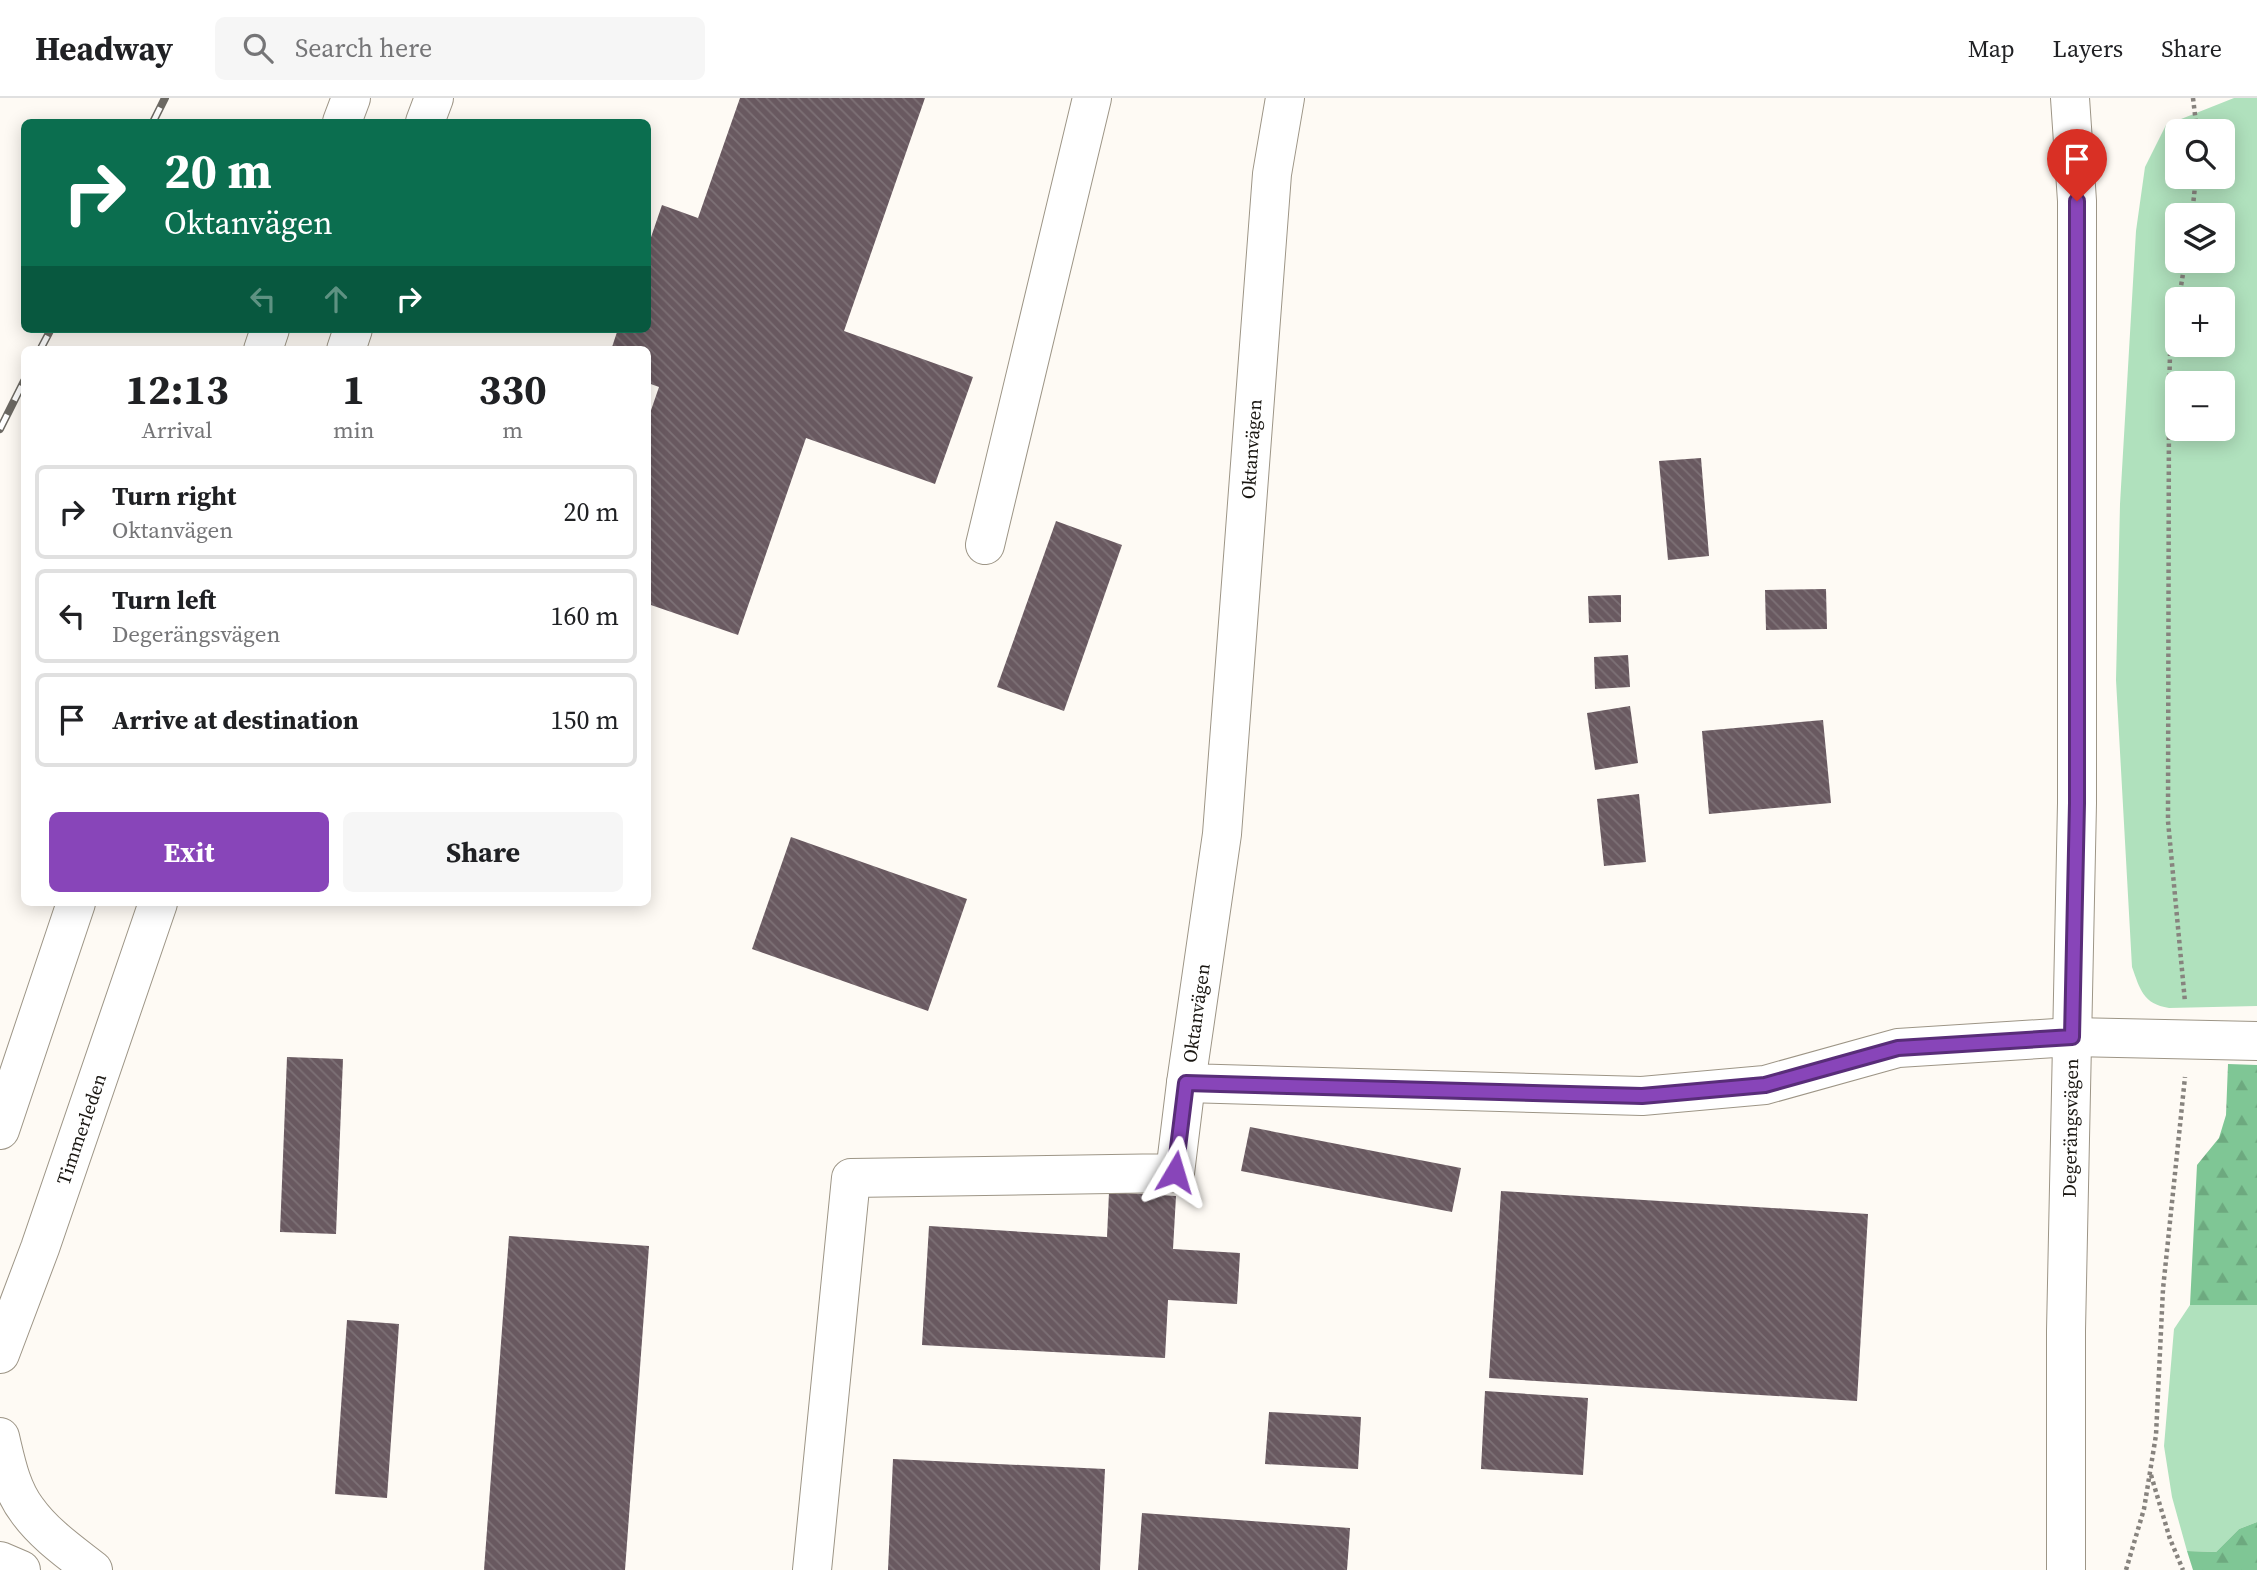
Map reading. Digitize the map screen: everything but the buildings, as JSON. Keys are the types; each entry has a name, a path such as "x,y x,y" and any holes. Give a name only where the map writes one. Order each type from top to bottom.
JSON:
{"main road":[{"path":"343,119 351,98"},
{"path":"426,119 434,98"},
{"path":"985,545 1092,98"},
{"name":"Oktanvägen","path":"1285,98 1272,174 1222,834 1186,1083 1642,1096 1765,1085 1898,1048 2072,1037 2257,1041"},
{"name":"Degerängsvägen","path":"2066,1570 2066,1331 2077,803 2077,201 2070,98"},
{"path":"0,1130 75,906"},
{"name":"Timmerleden","path":"0,1354 40,1248 157,906"},
{"path":"812,1570 851,1178 1175,1172 1186,1083"},
{"path":"0,1437 12,1484 26,1510 48,1534 93,1570"},
{"path":"0,1561 21,1570"}],"path":[{"path":"2193,98 2196,119"},
{"path":"2126,1570 2151,1474 2156,1435 2163,1289 2185,1074 2185,1008 2168,821 2170,357"},
{"path":"2151,1474 2170,1539 2183,1570"}],"green space":[{"path":"2234,98 2257,98 2257,1006 2160,1006 2144,994 2132,967 2116,680 2120,504 2136,231 2145,167 2165,127 2165,189 2235,189 2235,119 2181,119"},
{"path":"2228,1064 2257,1065 2257,1305 2190,1305 2197,1165 2219,1138 2226,1115"},
{"path":"2190,1305 2257,1305 2257,1522 2239,1529 2216,1552 2187,1551 2172,1497 2164,1446 2174,1329"},
{"path":"2257,1522 2257,1570 2193,1570 2187,1551 2216,1552 2239,1529"}],"railway":[{"path":"154,119 165,98"},
{"path":"42,346 49,333"},
{"path":"0,429 21,387"}],"route":[{"path":"1175,1172 1186,1083 1642,1096 1765,1085 1898,1048 2072,1037 2077,803 2077,201"}]}
